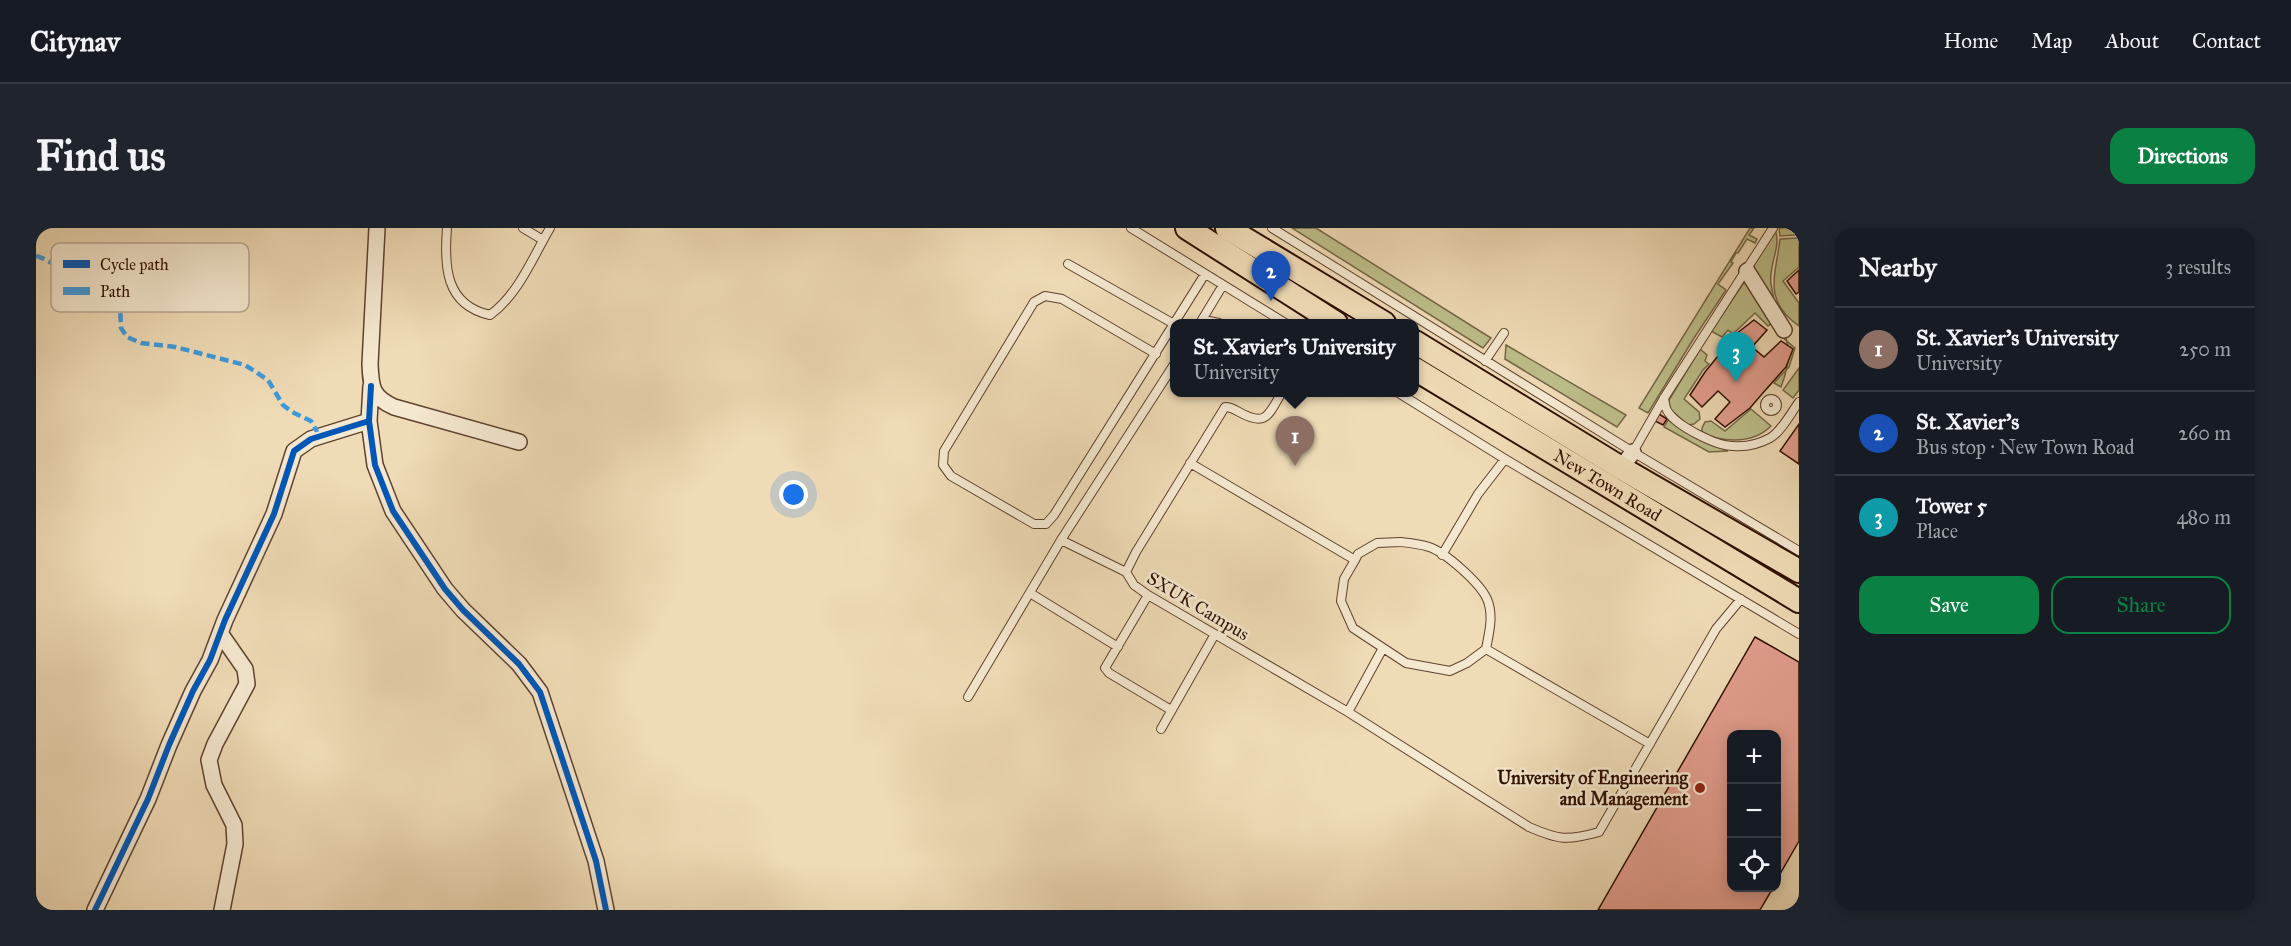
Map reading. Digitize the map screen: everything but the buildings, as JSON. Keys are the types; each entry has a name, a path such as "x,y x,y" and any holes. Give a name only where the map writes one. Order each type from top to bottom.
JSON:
{"main road":[{"path":"1187,228 1328,319"},
{"path":"1227,228 1376,319"},
{"name":"New Town Road","path":"1419,344 1627,460 1799,571"},
{"name":"New Town Road","path":"1419,371 1799,601"}],"street":[{"path":"377,228 370,336 369,421 375,465 393,511 445,589 463,610 519,664 540,692 591,845 606,910"},
{"path":"1747,271 1784,330"},
{"path":"371,386 380,401 394,407 519,442"},
{"path":"95,910 148,800 169,745 193,691 210,660 274,514 294,452 311,440 369,421"},
{"path":"220,633 245,669 247,684 209,760 214,785 234,825 235,844 222,910"}],"lane":[{"path":"447,228 446,266 451,285 460,298 475,311 490,315 502,306 514,290 550,228"},
{"path":"523,228 543,240"},
{"path":"1131,228 1278,319"},
{"path":"1272,228 1418,319"},
{"path":"1627,460 1773,228"},
{"path":"1068,264 1170,322"},
{"path":"1177,319 1205,274"},
{"path":"1204,319 1223,285"},
{"path":"1156,354 1062,298 1045,296 1034,302 944,451 943,465 951,476 1034,524 1046,524 1054,515 1156,354 1170,331"},
{"path":"1419,320 1485,361 1627,460 1799,551"},
{"path":"1485,361 1504,333"},
{"path":"968,697 1061,540 1170,371"},
{"name":"SXUK Campus","path":"1279,397 1267,416 1260,420 1252,419 1230,406 1225,407 1126,572 1134,585 1348,712 1529,827 1554,838 1575,839 1599,832 1716,629 1741,599"},
{"path":"1404,397 1799,634"},
{"path":"1664,398 1667,411 1677,420 1696,433 1731,447 1759,443 1772,437 1799,402"},
{"path":"1775,410 1786,419"},
{"path":"1442,555 1478,494 1505,459"},
{"path":"1190,463 1355,560"},
{"path":"1061,540 1126,572"},
{"path":"1401,542 1431,547 1473,580 1488,600 1491,624 1486,649 1467,663 1450,671 1406,663 1353,628 1341,601 1344,579 1355,560 1358,554 1377,543 1401,542"},
{"path":"1030,593 1118,647"},
{"path":"1148,595 1107,665 1106,671 1171,710"},
{"path":"1161,729 1215,634"},
{"path":"1348,712 1383,648"},
{"path":"1486,649 1650,744"}],"green space":[{"path":"1292,228 1316,228 1491,338 1483,348"},
{"path":"1750,228 1754,228 1749,235 1757,239 1755,243 1747,239 1736,253 1731,262 1733,263 1718,284 1726,290 1648,413 1639,408"},
{"path":"1779,228 1799,228 1795,235 1780,236"},
{"path":"1775,229 1777,243 1771,270 1771,284 1787,341 1782,337 1752,268"},
{"path":"1799,236 1799,267 1783,281 1799,303 1799,326 1787,316 1780,306 1776,297 1774,275 1780,239"},
{"path":"1745,281 1772,323 1768,326 1755,313 1733,334 1728,330 1722,337 1711,331"},
{"path":"1787,341 1795,348 1786,370 1788,358"},
{"path":"1506,345 1626,415 1617,427 1505,359"},
{"path":"1700,349 1707,355 1705,361 1709,364 1684,399 1699,412 1700,419 1688,425 1670,409 1669,400"},
{"path":"1799,368 1799,390 1793,398 1783,390"},
{"path":"1786,370 1781,387 1774,383"},
{"path":"1751,409 1771,426 1764,432 1738,440 1720,439 1702,434 1705,422 1711,421 1725,431"},
{"path":"1668,420 1704,441 1728,451 1709,452 1664,427"}],"marked path":[{"path":"36,256 51,263"},
{"path":"120,312 121,328 127,337 141,343 175,347 245,365 268,380 283,405 311,421 320,437"}],"cycle path":[{"path":"371,386 369,421 375,465 393,511 445,589 463,610 519,664 540,692 596,861 606,910"},
{"path":"95,910 148,799 169,745 193,691 210,660 225,620 274,514 294,451 311,439 369,421"}],"place":[{"name":"St. Xavier's","path":"1271,301"},
{"name":"Tower 5","path":"1736,382"},
{"name":"St. Xavier's University","path":"1295,466"},
{"name":"University of Engineering and Management","path":"1700,788"}]}
